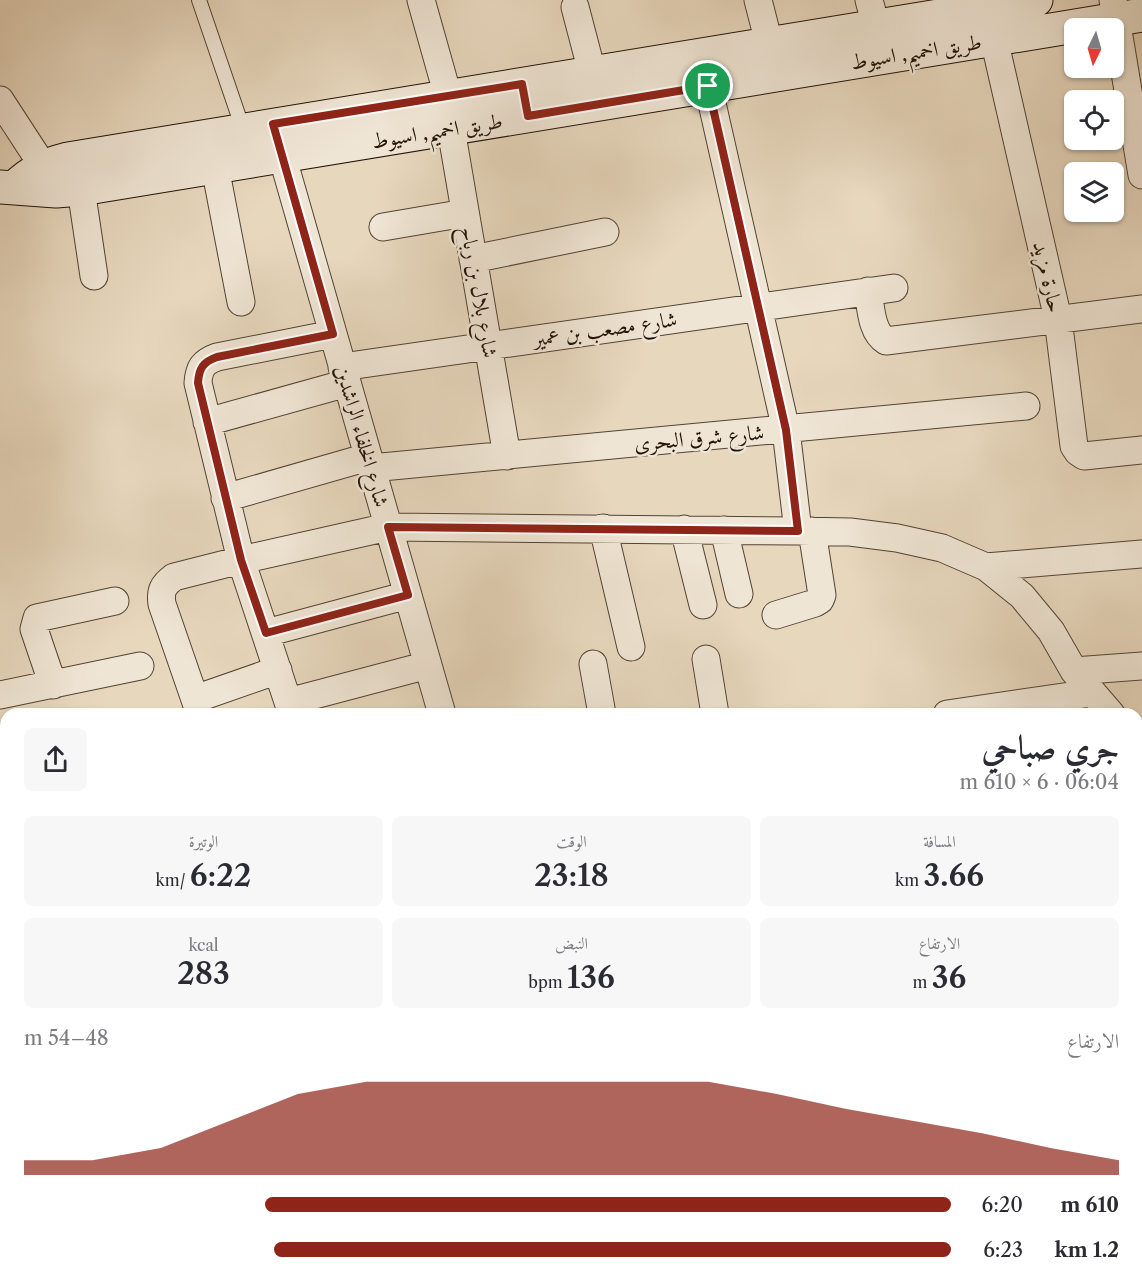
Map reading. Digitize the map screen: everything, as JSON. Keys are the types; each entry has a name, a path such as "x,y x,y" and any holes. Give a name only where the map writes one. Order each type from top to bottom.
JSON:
{"street":[{"path":"421,0 448,96"},
{"path":"758,0 769,43"},
{"name":"طريق اخميم, اسيوط","path":"7,187 43,166 68,159 769,43 873,13 970,8 1036,0"},
{"path":"575,7 592,72"},
{"path":"957,45 970,8"},
{"name":"طريق اخميم, اسيوط","path":"7,187 56,191 81,189 994,39 1124,11"},
{"path":"1124,11 1142,175"},
{"name":"حارة مزيد","path":"994,39 1058,319 1074,446 1084,456 1142,450"},
{"path":"701,55 786,430 805,531 822,595 820,600 776,615"},
{"path":"522,84 528,116"},
{"path":"0,100 43,166"},
{"path":"258,127 268,159"},
{"name":"شارع بلال بن رباح","path":"451,129 507,456"},
{"path":"162,142 169,174"},
{"name":"شارع الخلفاء الراشدين","path":"268,159 333,334 440,708"},
{"path":"214,167 241,302"},
{"path":"81,189 94,276"},
{"path":"383,227 465,213"},
{"path":"473,259 605,232"},
{"name":"شارع مصعب بن عمير","path":"207,422 345,375 488,346 881,290 876,332 886,341 1142,309"},
{"path":"333,334 217,357 206,361 199,371 198,383 241,560 290,708 428,665"},
{"name":"شارع شرق البحرى","path":"225,498 370,463 507,456 1026,406"},
{"path":"278,670 197,706 162,604 160,593 165,583 174,577 241,560 388,527 850,532 897,538 942,548 986,567 1022,596 1051,631 1074,671 1105,708"},
{"path":"603,528 632,647"},
{"path":"684,529 703,605"},
{"path":"724,530 739,594"},
{"path":"986,567 1142,554"},
{"path":"266,633 408,595"},
{"path":"53,685 34,628 37,618 115,600"},
{"path":"706,659 714,708"},
{"path":"593,664 601,708"},
{"path":"0,695 140,666"},
{"path":"1074,671 1142,666"},
{"path":"988,708 1091,693"}],"lane":[{"path":"199,0 258,127"}],"route":[{"path":"522,84 528,116 708,86 786,430 798,531 388,527 408,595 266,633 241,560 198,383 199,371 206,361 217,357 333,334 273,124 522,84"}]}
